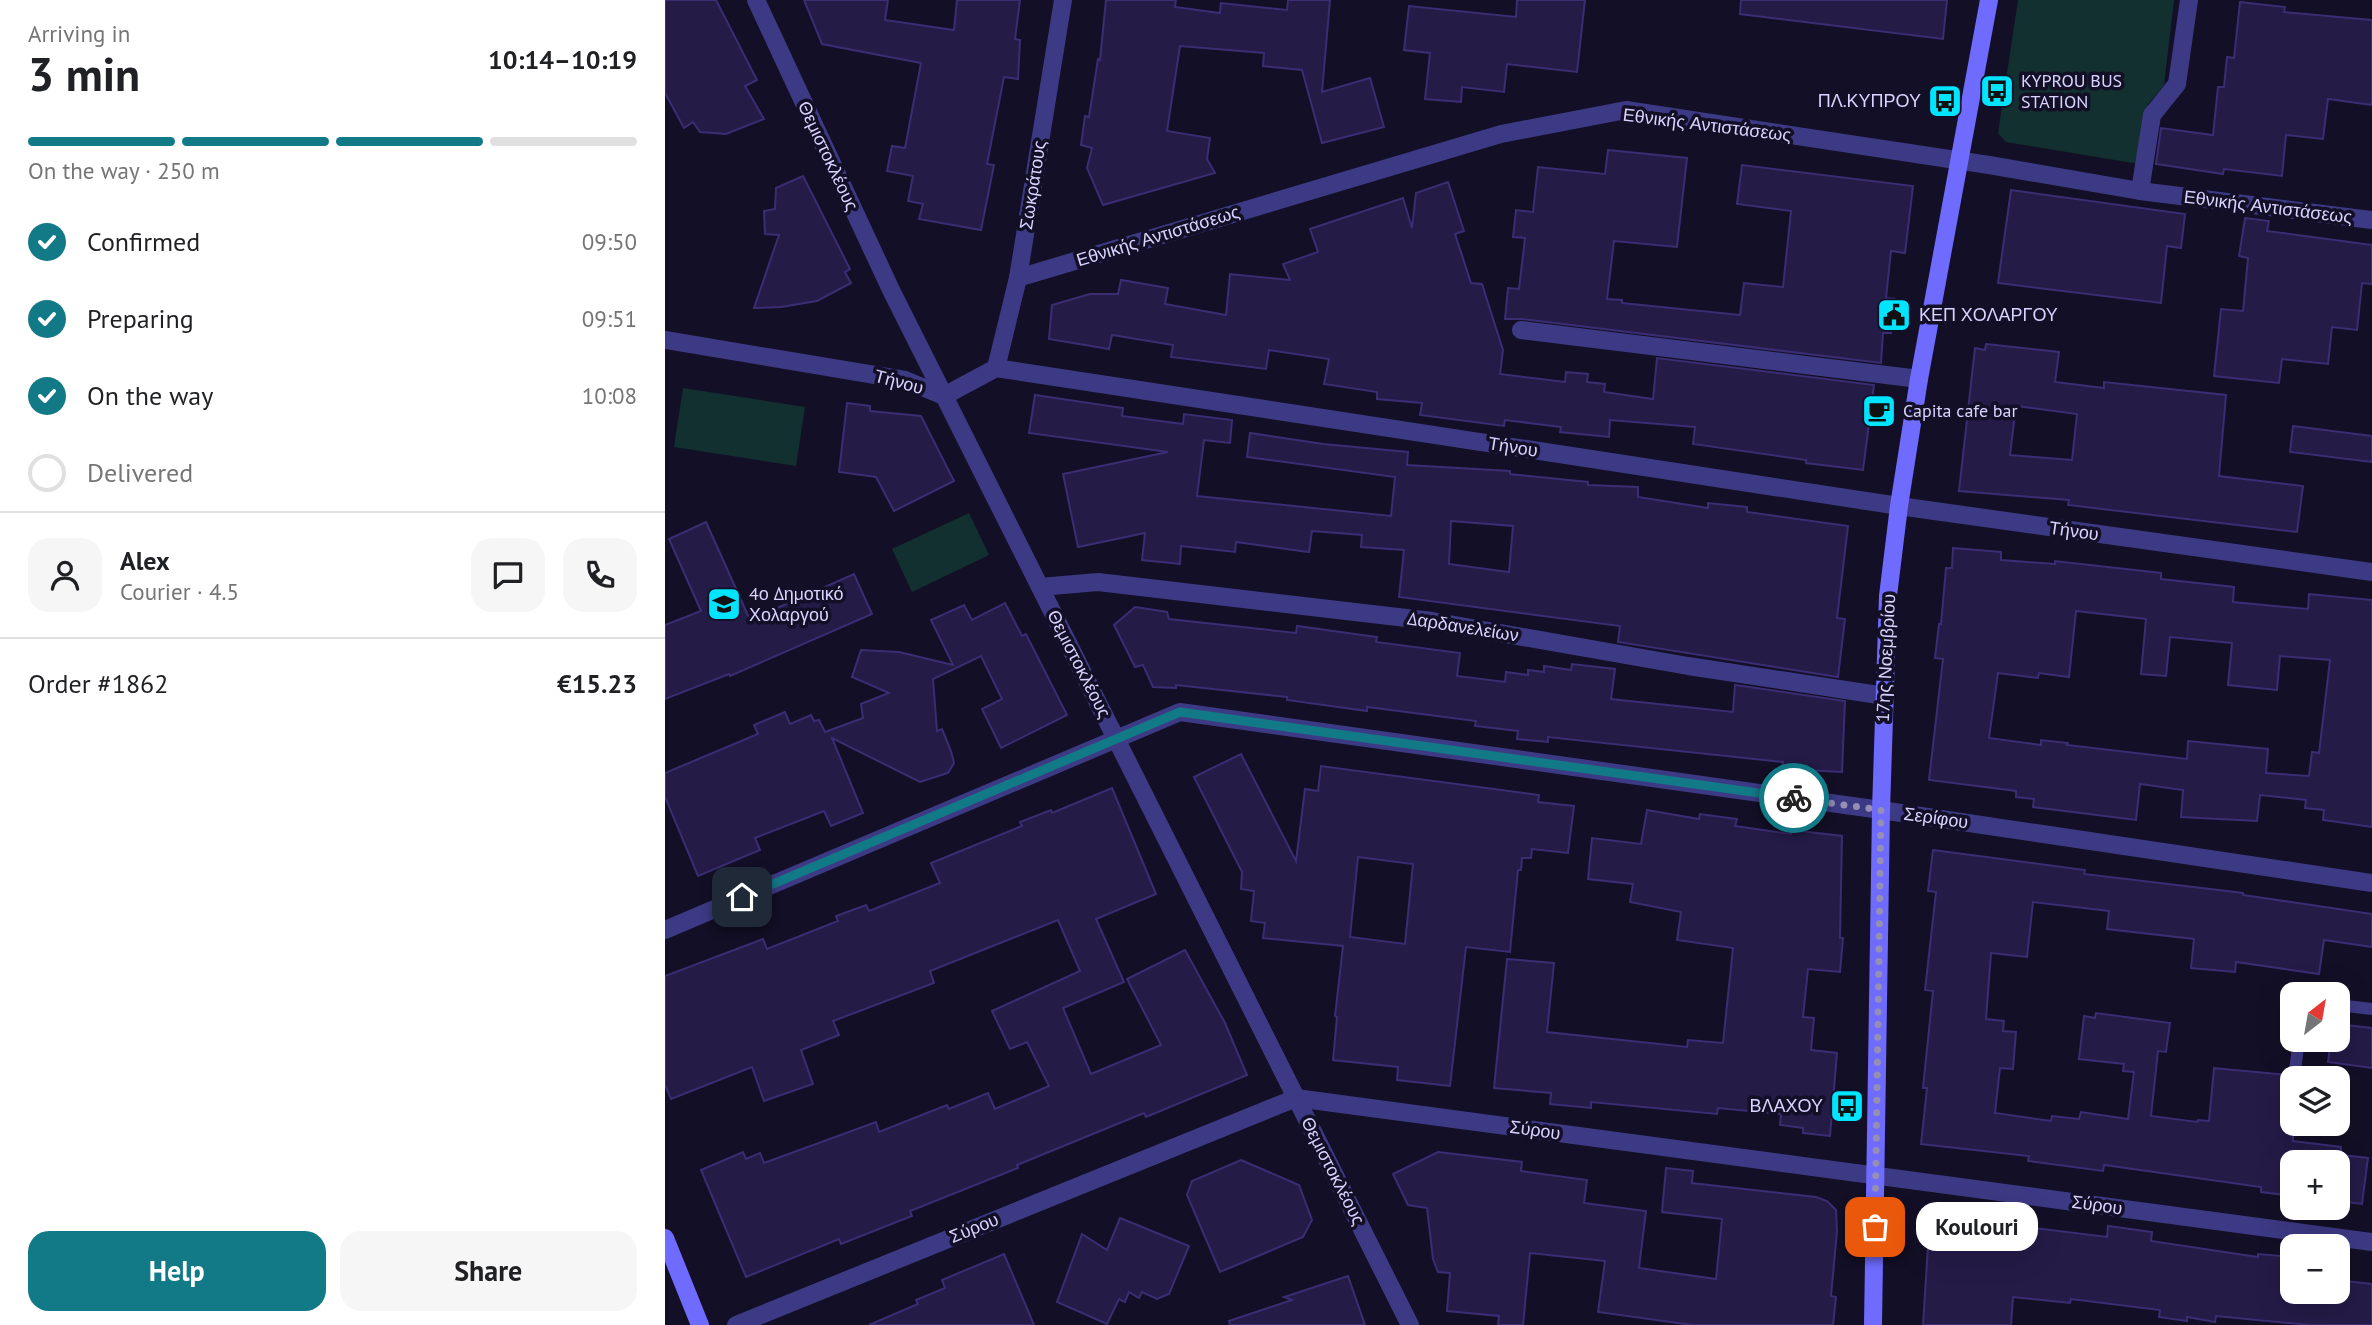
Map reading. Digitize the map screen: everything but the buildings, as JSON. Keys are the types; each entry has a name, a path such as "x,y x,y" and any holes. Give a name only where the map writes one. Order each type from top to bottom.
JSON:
{"street":[{"name":"Θεμιστοκλέους","path":"756,0 891,290 1410,1325"},
{"name":"Σωκράτους","path":"996,368 1018,278 1063,0"},
{"name":"17ης Νοεμβρίου","path":"1873,1325 1881,810 1888,596 1919,379 1989,0"},
{"path":"2140,191 2152,115 2176,83 2189,0"},
{"name":"Εθνικής Αντιστάσεως","path":"1018,278 1501,134 1626,110 2140,191 2372,220"},
{"path":"1521,330 1919,379"},
{"name":"Τήνου","path":"665,340 905,380 944,396 996,368 1899,506 2372,572"},
{"name":"Δαρδανελείων","path":"1040,587 1098,582 1431,621 1688,666 1885,696"},
{"name":"Σερίφου","path":"665,930 1180,712 1881,810 2372,883"},
{"name":"Σύρου","path":"736,1325 1296,1098 2372,1242"},
{"path":"665,1238 700,1325"}],"lane":[{"path":"2350,1006 2372,1009"}],"green space":[{"path":"2018,0 2174,0 2164,85 2148,104 2139,164 2006,142 1998,133"},
{"path":"683,388 805,407 796,466 674,447"},
{"path":"969,513 989,555 912,592 892,549"}],"way so far":[{"path":"1794,798 1881,810 1875,1227"}],"place":[{"name":"KYPROU BUS STATION","path":"1997,91"},
{"name":"ΠΛ.ΚΥΠΡΟΥ","path":"1945,101"},
{"name":"ΚΕΠ ΧΟΛΑΡΓΟΥ","path":"1894,315"},
{"name":"Capita cafe bar","path":"1879,411"},
{"name":"4ο Δημοτικό Χολαργού","path":"724,604"},
{"name":"ΒΛΑΧΟΥ","path":"1847,1106"},
{"name":"Koulouri","path":"1875,1227"}],"route":[{"path":"742,897 1180,712 1794,798"}]}
